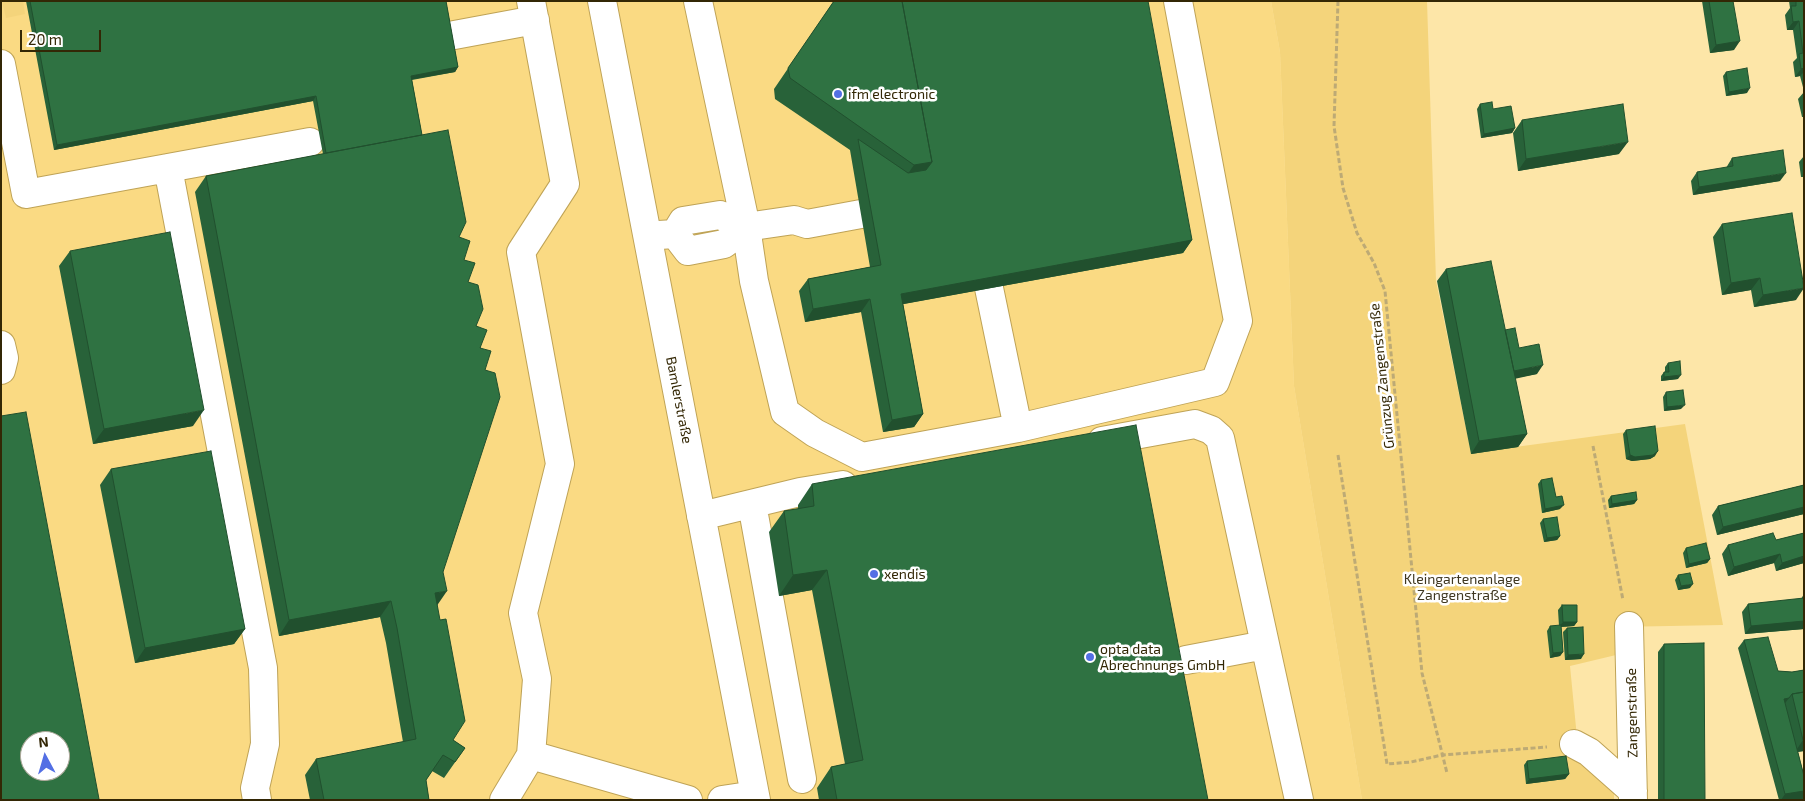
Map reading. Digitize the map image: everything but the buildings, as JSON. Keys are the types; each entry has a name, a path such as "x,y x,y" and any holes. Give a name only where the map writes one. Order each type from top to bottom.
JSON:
{"street":[{"name":"Bamlerstraße","path":"602,1 756,797"},
{"path":"698,1 746,227 754,281 785,412 815,434 862,457 1018,428 1215,382 1238,321 1178,1"},
{"path":"449,36 533,11 565,184 521,252 560,464 523,613 537,679 531,755 504,800"},
{"path":"1,64 26,194 310,142"},
{"path":"168,168 262,668 265,744 255,788 257,800"},
{"path":"647,235 675,234 683,221 720,215 746,227 794,220 807,224 861,214"},
{"path":"989,288 1018,428"},
{"path":"1,345 4,358 1,370"},
{"path":"1080,445 1195,424 1211,430 1220,438 1299,800"},
{"path":"701,516 800,492 906,474"},
{"path":"752,504 802,779"},
{"name":"Zangenstraße","path":"1629,626 1633,795"},
{"path":"1186,660 1265,646"},
{"path":"1574,744 1589,752 1633,795"},
{"path":"531,755 688,800"},
{"path":"722,800 756,797"}],"path":[{"name":"Grünzug Zangenstraße","path":"1338,1 1334,126 1342,188 1357,233 1374,263 1385,291 1422,673 1447,773"},
{"path":"1593,446 1629,626"},
{"path":"1338,455 1387,764 1411,762 1442,755 1574,744"}],"shaded area":[{"path":"1,1 1271,1 1280,52 1294,386 1362,800 1,800"}],"green space":[{"path":"2,1 23,1 25,14 6,18"},
{"name":"Kleingartenanlage Zangenstraße","path":"1271,1 1427,1 1436,281 1471,453 1685,424 1723,625 1616,627 1616,655 1570,666 1579,758 1614,786 1614,800 1362,800 1294,386 1280,52"}],"place":[{"name":"ifm electronic","path":"838,94"},
{"name":"xendis","path":"874,574"},
{"name":"opta data Abrechnungs GmbH","path":"1090,657"}]}
